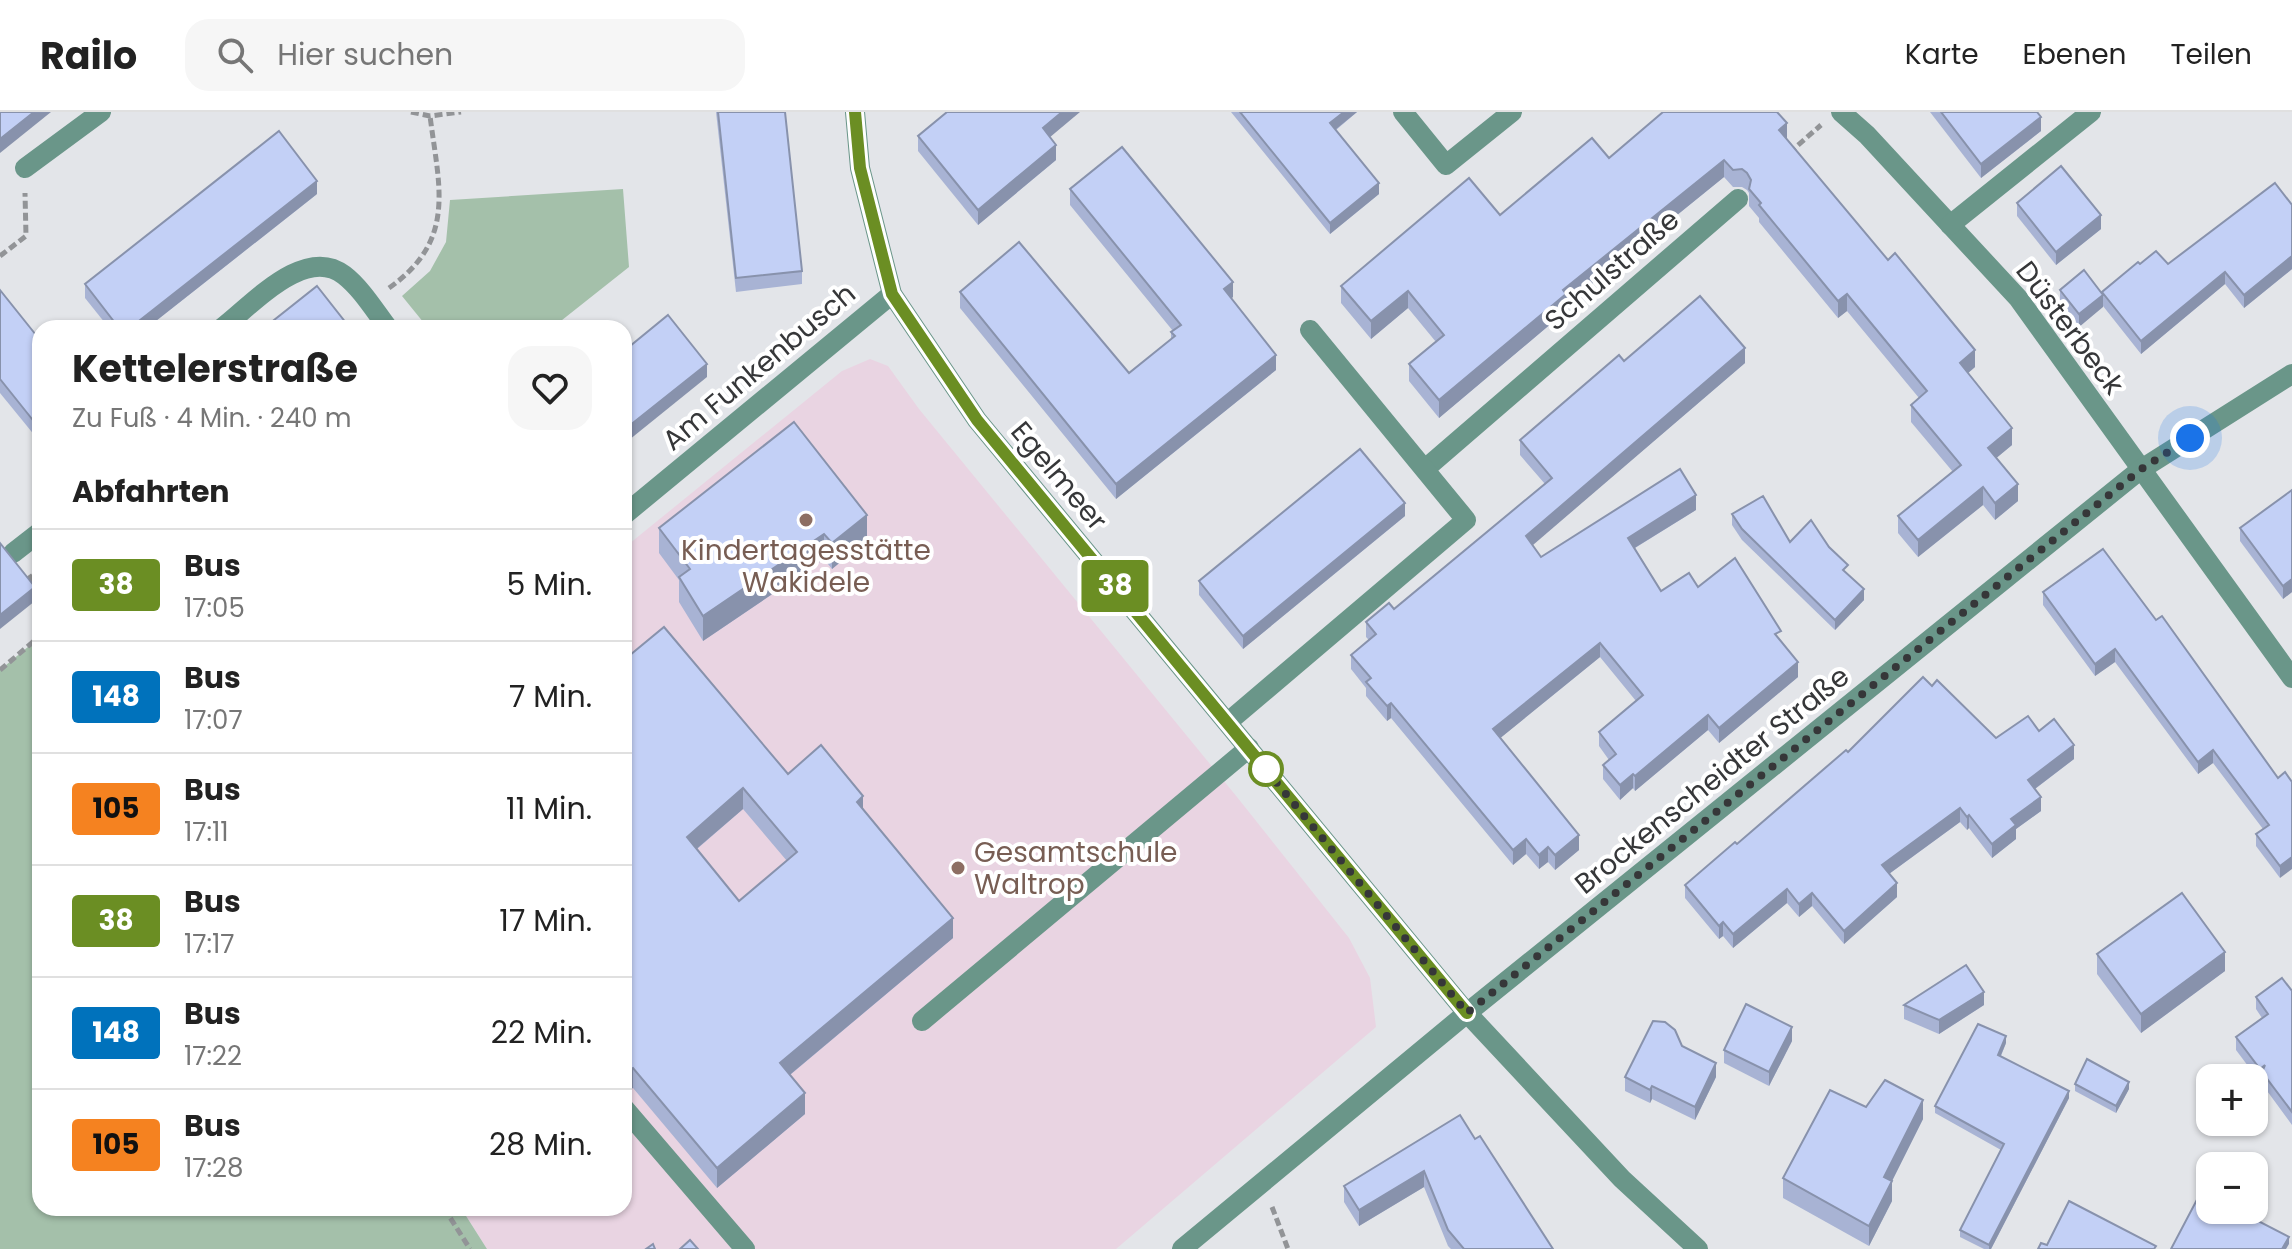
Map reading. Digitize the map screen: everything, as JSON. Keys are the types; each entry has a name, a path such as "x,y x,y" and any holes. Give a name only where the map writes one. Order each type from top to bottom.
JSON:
{"street":[{"path":"25,168 101,112"},
{"name":"Egelmeer","path":"855,112 860,168 892,294 977,420 1467,1013 1622,1179 1696,1248"},
{"path":"1403,112 1446,165 1512,112"},
{"path":"1950,225 2091,112"},
{"name":"Düsterbeck","path":"1833,117 1867,135 2018,298 2292,678"},
{"name":"Schulstraße","path":"1425,469 1738,199"},
{"path":"232,320 288,276 311,265 324,265 346,276 382,320"},
{"name":"Am Funkenbusch","path":"632,508 892,294"},
{"path":"1228,722 1466,520 1310,330"},
{"name":"Brockenscheidter Straße","path":"1182,1249 1467,1013 2140,470 2292,374"},
{"path":"13,553 32,538"},
{"path":"922,1021 1249,748"},
{"path":"632,1117 745,1249"}],"path":[{"path":"411,112 430,116 461,112"},
{"path":"368,302 401,279 429,250 438,218 439,187 430,116"},
{"path":"1781,160 1833,117"},
{"path":"0,256 26,236 25,168"},
{"path":"0,670 32,643"},
{"path":"1262,1184 1288,1249"},
{"path":"449,1216 470,1249"}],"shaded area":[{"name":"Gesamtschule Waltrop","path":"870,359 888,366 919,409 1349,938 1370,978 1376,1027 1116,1249 487,1249 466,1216 632,1216 632,542 842,371"}],"green space":[{"path":"623,189 629,267 562,320 422,320 402,296 430,271 446,242 450,200"},
{"path":"32,644 32,1216 466,1216 487,1249 0,1249 0,670"}],"building":[{"path":"0,112 34,112 0,139"},
{"path":"718,112 785,112 802,271 736,278"},
{"path":"947,112 1062,112 1043,128 1056,145 978,210 918,136"},
{"path":"1240,112 1344,112 1330,123 1379,183 1330,223"},
{"path":"1663,112 1777,112 1787,123 1779,130 1888,260 1895,253 1975,350 1960,363 2012,428 1988,448 2018,484 1995,503 1983,487 1918,540 1898,516 1961,465 1911,405 1927,391 1847,294 1838,301 1759,205 1761,203 1749,189 1751,180 1747,173 1742,169 1733,170 1724,160 1563,290 1566,294 1439,400 1409,364 1444,335 1408,291 1371,321 1341,286 1469,178 1500,215 1592,138 1609,158"},
{"path":"1941,112 2037,112 2041,117 1981,164"},
{"path":"279,131 317,181 140,320 113,320 85,284"},
{"path":"1122,147 1233,282 1224,289 1276,355 1116,484 960,292 1019,242 1129,373 1175,336 1171,332 1181,325 1070,189"},
{"path":"2061,166 2101,215 2056,252 2017,203"},
{"path":"2275,183 2292,205 2292,256 2244,295 2225,272 2141,341 2102,292 2156,251 2168,264"},
{"path":"2084,270 2103,295 2079,314 2060,290"},
{"path":"317,286 344,320 274,320"},
{"path":"0,290 32,330 32,419 0,379"},
{"path":"1700,296 1745,348 1526,536 1541,557 1680,469 1696,495 1628,538 1661,591 1689,573 1698,587 1735,558 1781,631 1775,634 1798,662 1719,728 1708,715 1620,785 1603,765 1616,754 1599,732 1643,695 1600,643 1493,729 1579,835 1555,855 1548,847 1539,855 1526,839 1513,850 1391,703 1387,706 1366,682 1371,678 1351,655 1376,634 1366,622 1389,603 1394,609 1552,478 1520,440 1619,355 1624,361"},
{"path":"668,315 707,364 632,424 632,344"},
{"path":"794,422 867,515 832,543 824,534 703,616 679,577 690,569 659,528"},
{"path":"1360,449 1405,503 1243,636 1199,581"},
{"path":"2292,490 2292,579 2283,586 2240,528"},
{"path":"1763,496 1790,542 1811,520 1829,547 1848,565 1843,570 1864,589 1835,620 1742,529 1732,514"},
{"path":"0,543 32,583 32,589 0,615"},
{"path":"2103,549 2156,620 2162,616 2278,778 2285,772 2292,782 2292,857 2280,866 2256,834 2269,825 2213,750 2198,762 2115,649 2095,664 2043,592"},
{"path":"664,627 788,774 821,745 863,796 857,802 953,918 780,1063 805,1093 717,1168 633,1068 632,653","holes":["743,788 797,852 739,901 687,837"]},
{"path":"1923,677 1932,686 1937,680 1996,738 2028,716 2039,731 2054,719 2074,745 2028,780 2041,797 2011,819 2016,825 1992,844 1960,808 1882,865 1897,883 1844,931 1812,893 1799,904 1787,889 1733,934 1723,922 1719,926 1685,885 1846,750 1848,752"},
{"path":"2182,893 2225,952 2141,1014 2097,954"},
{"path":"1966,965 1984,992 1939,1020 1904,1005"},
{"path":"2282,978 2292,991 2292,1112 2268,1080 2268,1064 2256,1064 2236,1037 2268,1014 2256,997"},
{"path":"1746,1004 1792,1027 1769,1072 1724,1050"},
{"path":"1653,1021 1665,1022 1675,1030 1682,1046 1716,1063 1695,1107 1625,1077"},
{"path":"1978,1024 2006,1036 1998,1055 2069,1091 1989,1245 1960,1230 2004,1144 1935,1106"},
{"path":"2087,1059 2129,1082 2116,1106 2075,1084"},
{"path":"1885,1080 1923,1100 1884,1177 1892,1181 1869,1226 1783,1178 1830,1090 1866,1107"},
{"path":"1460,1115 1475,1139 1480,1136 1553,1249 1464,1249 1448,1230 1424,1171 1359,1210 1344,1186"},
{"path":"2069,1201 2156,1246 2154,1249 2038,1249 2041,1243 2047,1245"},
{"path":"2196,1202 2196,1224 2264,1224 2289,1237 2282,1249 2171,1249"},
{"path":"690,1240 698,1249 680,1249"}],"bus line":[{"name":"38","path":"855,112 860,168 892,294 977,420 1467,1013"}],"place":[{"name":"Kindertagesstätte Wakidele","path":"806,520"},
{"name":"Gesamtschule Waltrop","path":"958,868"}],"route":[{"path":"1266,769 1262,765 1467,1013 2140,470 2190,438"}]}
